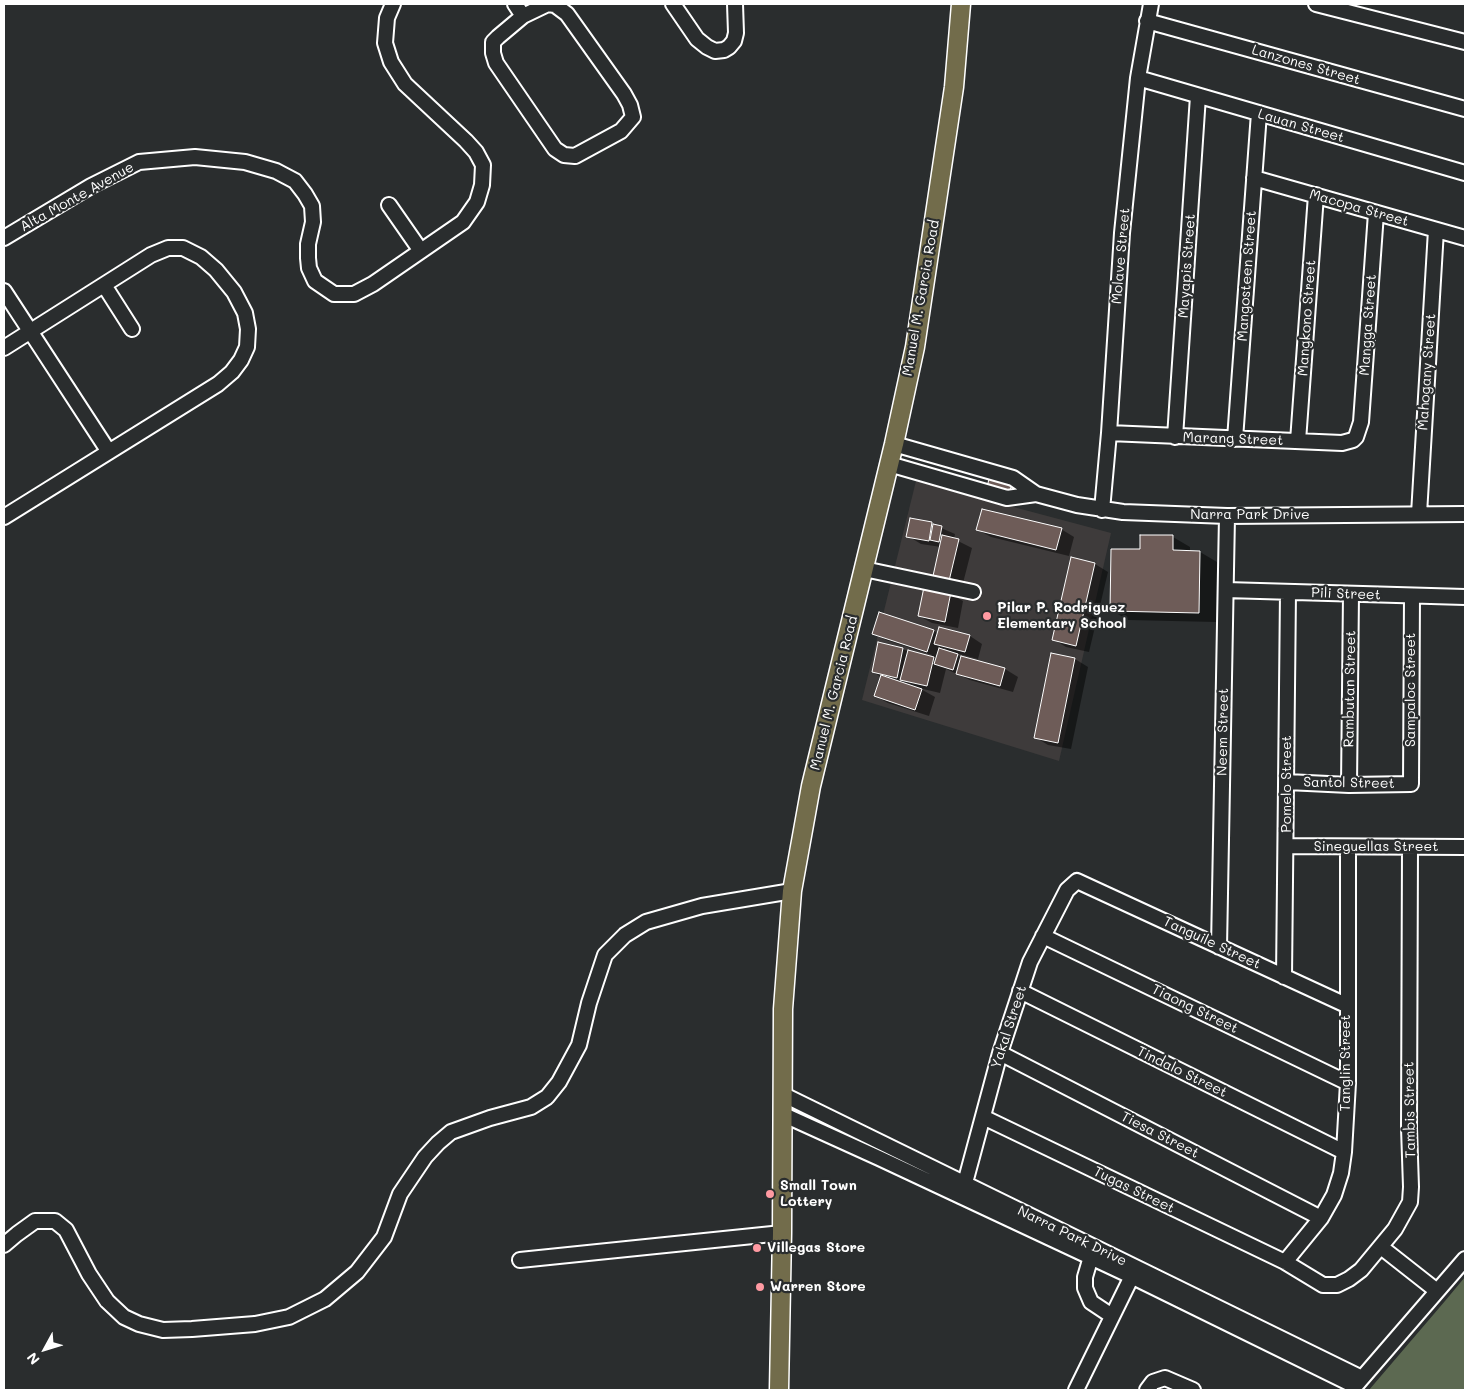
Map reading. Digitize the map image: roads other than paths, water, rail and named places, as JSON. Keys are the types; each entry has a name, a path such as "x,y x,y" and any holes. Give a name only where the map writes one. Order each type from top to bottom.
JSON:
{"main road":[{"name":"Manuel M. Garcia Road","path":"779,1390 783,1009 792,890 811,786 894,444 915,347 954,87 961,4"}],"street":[{"name":"Alta Monte Avenue","path":"4,238 91,186 139,162 195,156 245,162 276,170 295,181 305,194 312,206 313,222 308,244 309,268 315,281 334,294 354,294 373,284 463,222 477,202 482,185 483,165 476,152 405,84 391,62 386,43 387,18 394,4"},
{"path":"515,4 523,16"},
{"path":"548,4 555,5 567,14 630,105 633,117 628,125 621,131 575,156 564,155 555,149 496,63 493,53 493,42 523,16 548,4"},
{"path":"674,4 697,39 715,51 730,47 734,41 736,33 735,4"},
{"name":"Molave Street","path":"1102,510 1122,232 1138,78 1151,4"},
{"path":"1316,4 1465,42"},
{"name":"Lanzones Street","path":"1148,21 1465,109"},
{"name":"Lauan Street","path":"1138,78 1465,173"},
{"name":"Mayapis Street","path":"1175,437 1198,96"},
{"name":"Mangosteen Street","path":"1235,439 1259,113"},
{"name":"Macopa Street","path":"1254,178 1465,238"},
{"name":"Mangkono Street","path":"1298,442 1316,196"},
{"path":"390,205 421,251"},
{"name":"Mangga Street","path":"1356,437 1361,422 1376,213"},
{"name":"Mahogany Street","path":"1419,514 1436,230"},
{"path":"4,348 151,255 168,248 183,248 201,257 211,266 234,292 245,313 248,329 247,347 232,372 218,384 4,517"},
{"path":"104,285 132,329"},
{"path":"4,291 109,452"},
{"name":"Marang Street","path":"1109,433 1342,443 1350,442 1356,437"},
{"name":"Narra Park Drive","path":"894,444 1013,478 1036,494 1102,510 1227,516 1465,514"},
{"name":"Narra Park Drive","path":"889,464 1007,498 1036,494"},
{"name":"Neem Street","path":"1219,947 1227,516"},
{"path":"864,569 973,592"},
{"name":"Pili Street","path":"1226,590 1465,597"},
{"name":"Pomelo Street","path":"1284,977 1288,592"},
{"name":"Rambutan Street","path":"1349,785 1351,594"},
{"name":"Sampaloc Street","path":"1411,784 1412,596"},
{"name":"Santol Street","path":"1287,782 1349,785 1411,784"},
{"name":"Sineguellas Street","path":"1286,846 1465,847"},
{"name":"Tanglin Street","path":"1285,1262 1321,1218 1334,1195 1341,1174 1348,1083 1346,1005 1348,846"},
{"name":"Tambis Street","path":"1285,1262 1323,1285 1337,1285 1350,1279 1361,1270 1381,1247 1404,1215 1410,1202 1410,847"},
{"name":"Tanguile Street","path":"1077,882 1346,1005"},
{"name":"Yakal Street","path":"965,1183 1000,1053 1030,962 1068,890 1077,882"},
{"path":"4,1245 35,1221 55,1221 66,1230 89,1274 107,1301 124,1317 139,1324 163,1330 254,1324 288,1316 325,1299 357,1272 384,1236 400,1194 425,1157 451,1132 490,1118 531,1107 547,1097 559,1082 580,1045 589,1003 605,956 625,935 646,922 702,906 792,890"},
{"name":"Tiaong Street","path":"1043,936 1348,1083"},
{"name":"Tindalo Street","path":"1020,991 1344,1152"},
{"name":"Tiesa Street","path":"1000,1053 1321,1218"},
{"name":"Narra Park Drive","path":"782,1094 965,1183 1092,1252"},
{"name":"Narra Park Drive","path":"782,1114 1092,1252 1356,1385 1465,1259"},
{"name":"Tugas Street","path":"983,1117 1285,1262"},
{"path":"520,1260 782,1234"},
{"path":"1381,1247 1437,1291"},
{"path":"1092,1252 1085,1277 1085,1288 1091,1302 1112,1316"},
{"path":"1076,1390 1134,1272"},
{"path":"1147,1390 1153,1382 1165,1378 1193,1390"}],"place":[{"name":"Pilar P. Rodriguez Elementary School","path":"987,616"},
{"name":"Small Town Lottery","path":"770,1194"},
{"name":"Villegas Store","path":"757,1248"},
{"name":"Warren Store","path":"760,1287"}]}
